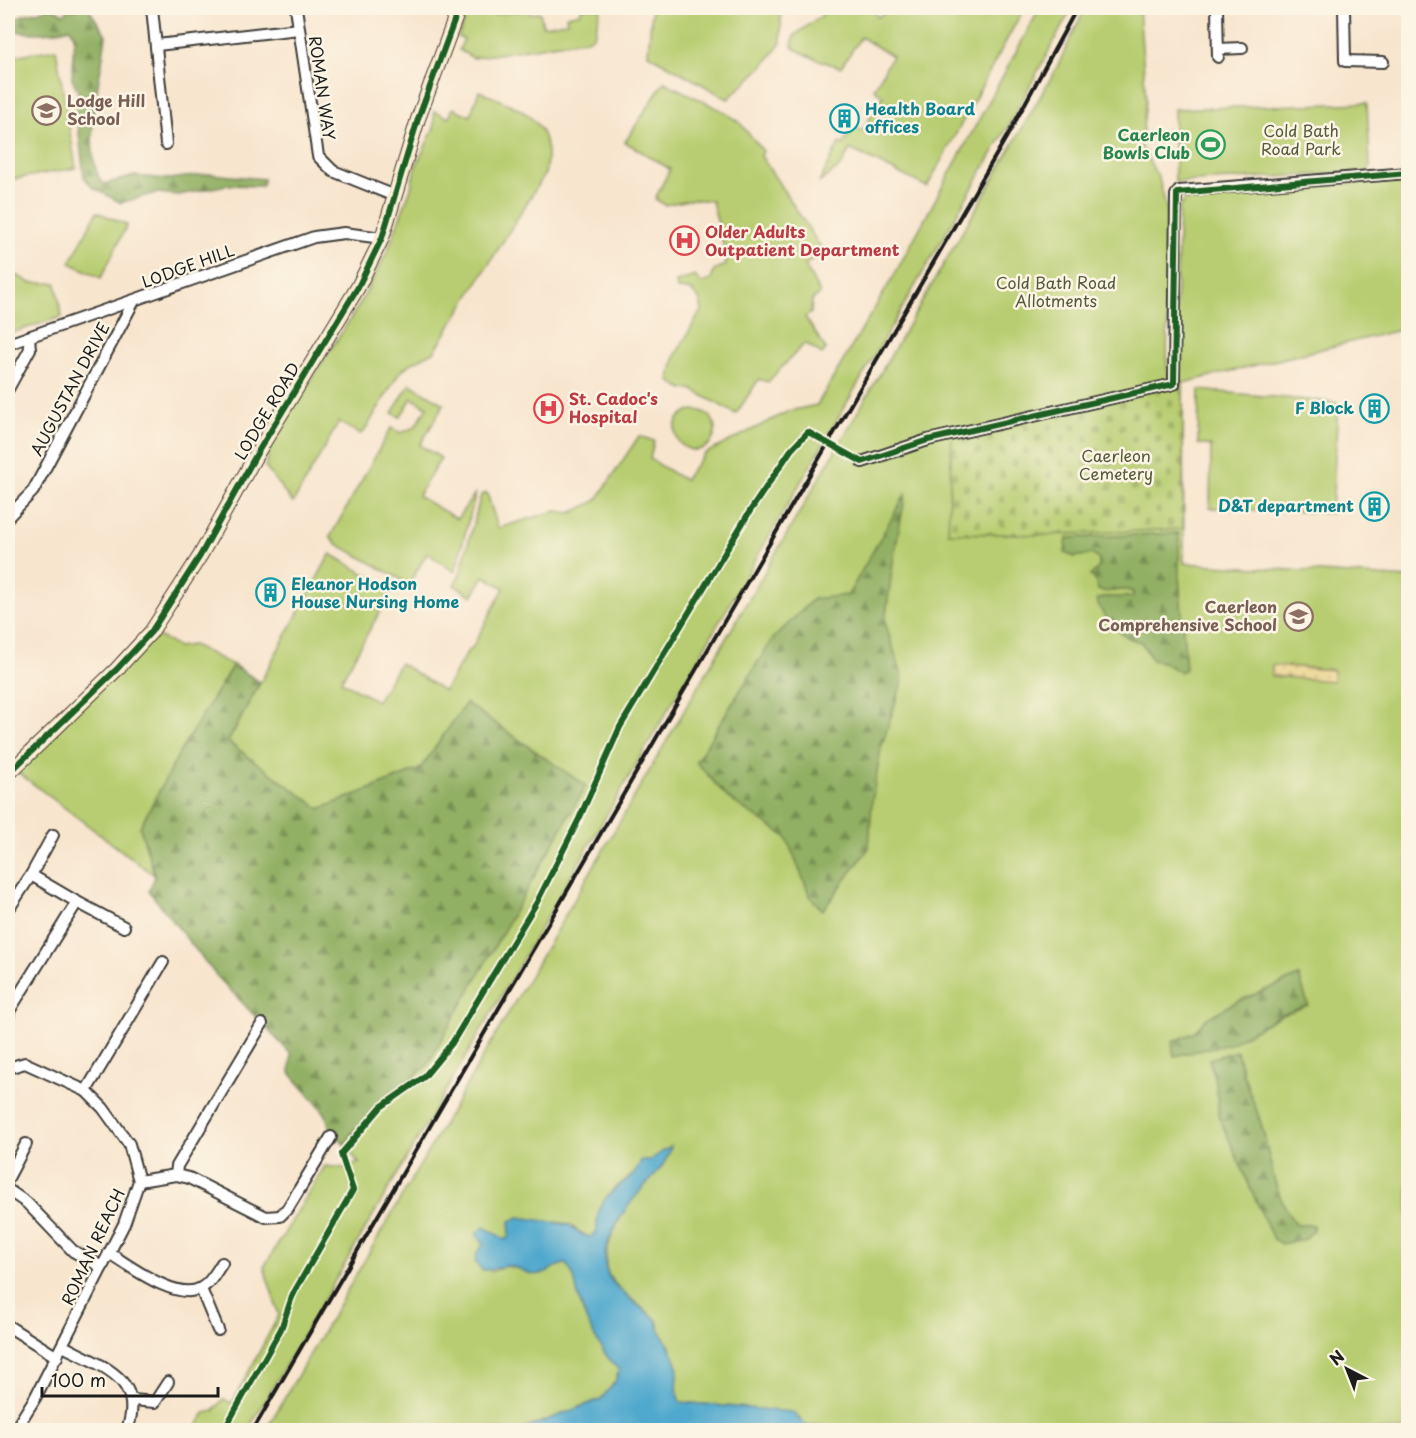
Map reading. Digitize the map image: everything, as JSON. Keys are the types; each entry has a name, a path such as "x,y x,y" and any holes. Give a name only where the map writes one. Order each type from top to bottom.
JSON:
{"street":[{"path":"152,8 166,144"},
{"name":"ROMAN WAY","path":"296,8 318,156 333,171 395,196"},
{"name":"LODGE ROAD","path":"8,774 50,730 117,669 151,632 200,556 259,451 358,287 382,238 418,119 459,8"},
{"path":"1217,8 1218,53 1242,48"},
{"path":"1344,8 1345,61 1383,62"},
{"path":"157,45 298,29"},
{"path":"862,462 892,450 928,440 1174,384 1176,195 1179,191 1408,173"},
{"name":"LODGE HILL","path":"8,344 314,237 344,233 382,238"},
{"name":"AUGUSTAN DRIVE","path":"8,517 33,491 134,301"},
{"path":"8,389 30,349 28,337"},
{"path":"8,909 53,836"},
{"path":"31,874 124,927"},
{"path":"8,1019 9,1011 77,902"},
{"path":"86,1091 163,962"},
{"path":"176,1175 181,1160 262,1024"},
{"name":"ROMAN REACH","path":"8,1064 25,1063 86,1091 109,1116 129,1144 139,1181 124,1224 63,1346 15,1431"},
{"path":"139,1181 176,1175 201,1183 266,1217 280,1216 288,1208 331,1137"},
{"path":"8,1178 26,1144"},
{"path":"8,1190 27,1203 73,1251 102,1267"},
{"path":"109,1253 175,1291 189,1292 201,1289 210,1282 222,1263"},
{"path":"201,1289 218,1330"},
{"path":"8,1326 57,1357"},
{"path":"63,1346 110,1371 121,1381 133,1400 133,1411 127,1431"},
{"path":"133,1400 155,1402 168,1382"}],"green space":[{"path":"47,8 55,9 63,14 72,8 88,8 106,35 92,133 96,170 103,184 134,176 169,179 210,174 264,179 262,186 227,185 179,195 156,193 121,203 92,187 84,177 76,107 78,91 72,78 74,36 70,28 30,33 16,31 11,25 23,15"},
{"path":"470,8 493,8 494,15 528,9 529,14 540,12 543,26 567,22 566,16 581,13 581,8 601,8 594,35 589,39 473,58 459,50 464,39 458,37"},
{"path":"652,8 781,8 781,43 764,65 728,99 648,54"},
{"path":"827,8 871,8 878,17 892,8 1024,8 927,187 850,149 841,166 819,183 839,143 843,145 853,127 862,131 883,96 874,89 892,56 861,37 841,67 792,47 794,36 822,15"},
{"path":"1040,8 1072,8 1006,130 248,1430 195,1430 205,1413 214,1411 223,1399 232,1403 279,1315 264,1267 325,1166 343,1168 359,1163 344,1144 379,1104 398,1088 466,704 420,769 320,809 228,742 328,558 331,554 392,590 341,681 377,701 400,663 444,691 469,649 471,650 504,588 484,576 472,596 454,585 460,574 481,495 487,493 498,528 556,511 571,513 596,501 639,436 654,441 650,459 684,480 704,454 789,411 817,405 892,279"},
{"name":"Cold Bath Road Allotments","path":"1085,8 1139,8 1146,100 1141,146 1159,179 1169,218 1167,373 1174,378 1179,208 1184,201 1193,195 1408,179 1408,328 1183,383 1184,563 1408,578 1408,1430 835,1430 830,1427 806,1425 791,1412 680,1402 676,1394 678,1377 670,1346 658,1330 657,1320 612,1280 606,1266 608,1249 624,1211 670,1147 612,1190 597,1232 590,1237 570,1225 554,1222 527,1227 506,1240 499,1238 493,1231 482,1248 491,1272 506,1266 541,1274 557,1265 566,1264 573,1276 590,1327 607,1356 619,1370 615,1382 601,1399 521,1430 266,1430 995,176 1057,67"},
{"path":"56,49 76,168 8,180 8,57"},
{"path":"664,82 721,110 740,123 763,151 761,156 824,252 805,265 820,294 812,300 811,313 805,317 826,349 822,354 805,343 768,382 759,379 736,414 691,389 683,389 669,381 675,356 702,309 699,299 691,290 677,289 676,282 695,276 701,283 711,280 714,270 726,265 726,255 712,201 693,199 665,205 655,199 670,169 625,142"},
{"path":"479,91 521,111 540,128 545,140 547,155 545,174 434,352 408,365 398,375 364,432 360,434 339,422 293,503 265,467 272,440 358,307 387,252 411,188 415,168 434,128 434,111 449,118 453,108 470,116"},
{"name":"Cold Bath Road Park","path":"1367,103 1370,166 1368,172 1175,182 1174,109"},
{"path":"97,212 127,225 101,278 70,263"},
{"path":"8,271 31,283 56,283 62,317 8,334"},
{"name":"Caerleon Cemetery","path":"1183,383 1183,529 1044,535 948,533 952,435"},
{"path":"410,384 444,404 420,445 441,458 418,496 457,519 476,492 455,572 427,553 409,584 337,544 330,537 391,428 401,433 415,427 427,407 412,398 400,417 392,413"},
{"path":"1199,390 1338,403 1332,513 1210,508 1211,446 1198,444"},
{"path":"695,410 709,416 715,430 709,444 695,450 681,444 675,430 681,416"},
{"path":"906,493 894,555 885,622 903,679 881,748 872,801 869,848 823,910 811,898 786,837 728,798 696,762 771,641 813,599 848,595"},
{"path":"1179,533 1179,575 1186,669 1179,672 1163,662 1152,660 1141,642 1119,632 1108,621 1096,600 1104,597 1133,597 1133,592 1098,590 1094,578 1090,576 1099,567 1099,560 1092,554 1075,557 1065,553 1067,538"},
{"path":"151,632 178,647 193,645 233,665 181,750 140,827 155,876 12,768"},
{"path":"233,665 260,682 228,742 320,809 420,769 466,703 586,786 426,1067 379,1104 344,1144 330,1128 325,1113 290,1073 291,1054 215,974 149,891 155,876 140,827 181,750"},
{"path":"1299,976 1308,1005 1277,1017 1230,1044 1174,1056 1172,1042 1193,1033 1207,1018 1234,1003"},
{"path":"1237,1051 1259,1117 1281,1199 1296,1225 1313,1225 1313,1230 1306,1239 1281,1244 1273,1239 1219,1117 1216,1085 1209,1059"}],"sand":[{"path":"1272,665 1334,670 1333,681 1272,676"}],"water":[{"path":"671,1146 660,1169 620,1219 613,1231 605,1257 606,1269 611,1280 657,1320 660,1331 677,1364 677,1393 680,1402 792,1412 806,1425 830,1427 835,1430 521,1430 601,1399 615,1382 619,1370 606,1355 590,1328 573,1276 566,1264 535,1275 509,1266 482,1270 475,1262 477,1252 484,1244 476,1234 484,1227 506,1240 509,1236 510,1221 519,1217 570,1225 579,1233 590,1237 597,1232 597,1217 607,1197 629,1178 641,1160 650,1160"}],"railway":[{"path":"253,1430 1010,131 1077,8"}],"cycle path":[{"path":"8,774 117,669 151,632 200,556 256,455 358,287 382,238 418,119 459,8"},
{"path":"224,1430 281,1329 293,1294 353,1190 341,1154 381,1107 424,1077 452,1043 537,902 579,819 620,727 750,511 791,450 808,432 862,462 928,440 1174,384 1177,193 1408,173"}],"place":[{"name":"Lodge Hill School","path":"46,110"},
{"name":"Health Board offices","path":"844,118"},
{"name":"Caerleon Bowls Club","path":"1211,144"},
{"name":"Older Adults Outpatient Department","path":"684,241"},
{"name":"St. Cadoc's Hospital","path":"548,408"},
{"name":"F Block","path":"1375,408"},
{"name":"D&T department","path":"1375,506"},
{"name":"Eleanor Hodson House Nursing Home","path":"270,593"},
{"name":"Caerleon Comprehensive School","path":"1298,616"}]}
